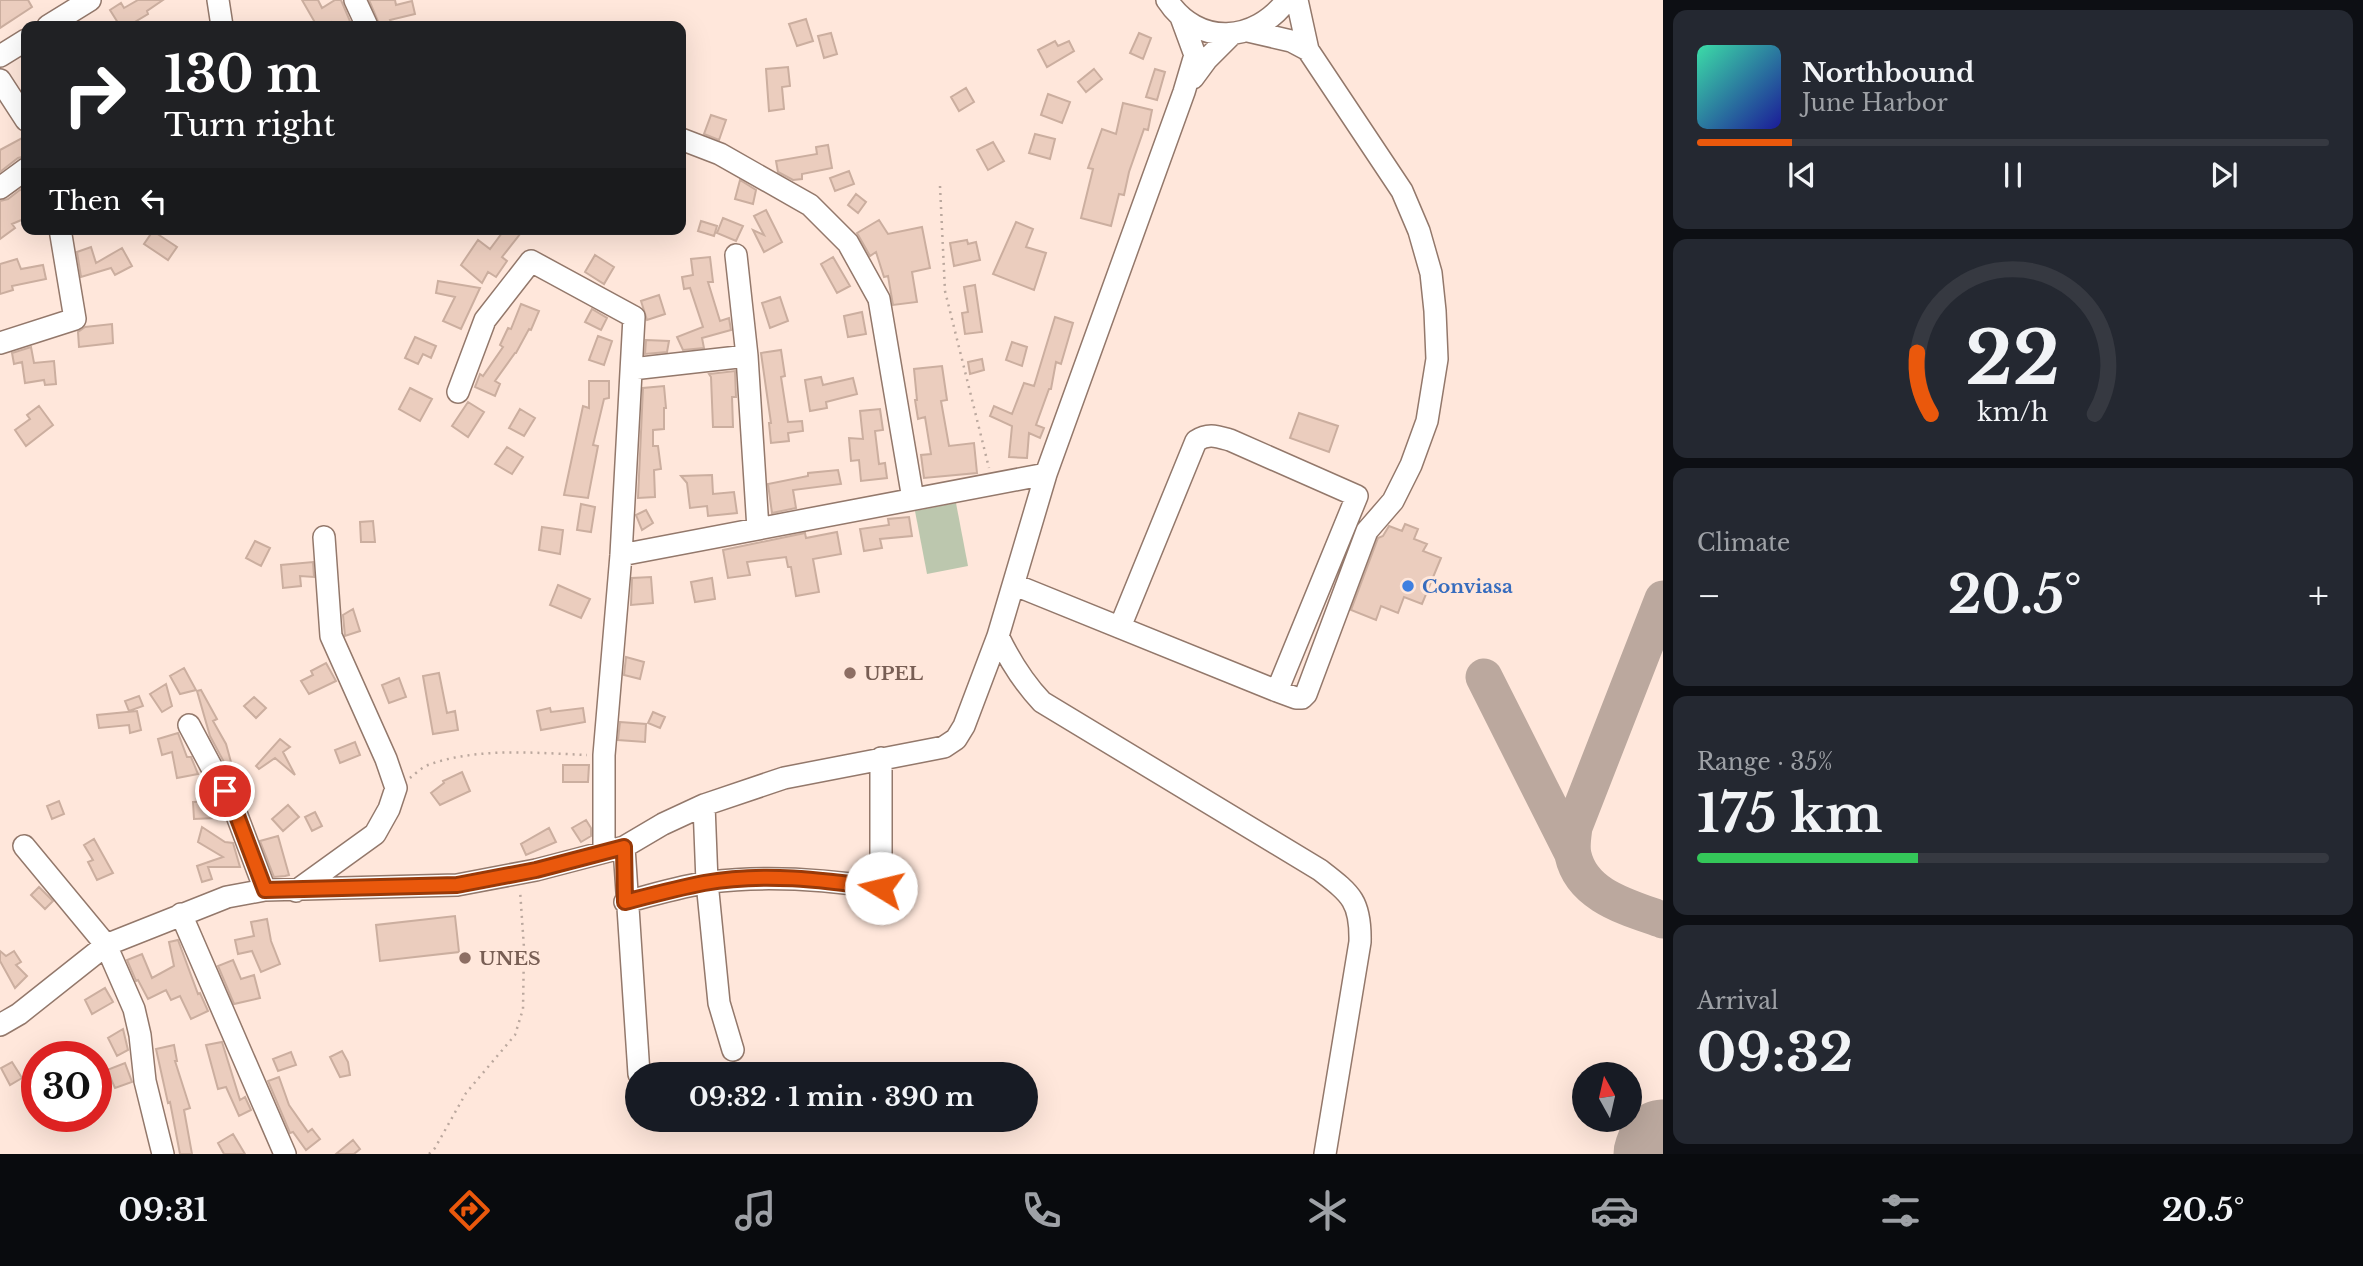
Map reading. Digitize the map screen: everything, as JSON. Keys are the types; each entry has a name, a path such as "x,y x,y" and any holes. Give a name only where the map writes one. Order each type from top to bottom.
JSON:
{"street":[{"path":"56,21 90,0"},
{"path":"218,0 221,21"},
{"path":"355,0 364,21"},
{"path":"0,1025 19,1014 106,945 227,897 265,890 457,885 519,873 614,849 704,805 784,778 944,747 956,739 964,726 998,636 1046,474 1195,55 1181,18 1167,0"},
{"path":"1184,92 1207,59 1240,32 1270,19 1287,0"},
{"path":"1015,585 1296,698 1302,698 1306,694 1367,531 1403,485 1411,465 1427,421 1437,359 1431,273 1419,231 1402,191 1308,50 1297,0"},
{"path":"1181,18 1205,31 1240,32 1291,41 1308,50"},
{"path":"0,56 21,43"},
{"path":"0,80 21,112"},
{"path":"686,141 720,155 810,205 848,243 879,299 913,499"},
{"path":"0,188 21,173"},
{"path":"0,343 75,319 61,235"},
{"path":"736,256 747,356 758,529"},
{"path":"458,392 485,320 531,261 635,317 621,555 604,755 614,849 625,902 638,1062"},
{"path":"632,369 747,356"},
{"path":"1121,627 1196,441 1204,436 1215,435 1230,440 1357,496 1388,506"},
{"path":"621,555 1046,474"},
{"path":"1278,691 1357,496"},
{"path":"296,891 375,834 396,788 386,759 331,636 324,537"},
{"path":"998,636 1025,684 1042,702 1320,870 1342,887 1352,900 1360,915 1360,942 1325,1154"},
{"path":"189,725 236,813 265,890"},
{"path":"625,902 706,883 765,877 823,880 881,888 881,758"},
{"path":"704,805 706,883 719,1003 733,1050"},
{"path":"24,846 106,945 134,1009 145,1082 163,1154"},
{"path":"181,914 285,1154"}],"path":[{"path":"940,186 945,291 993,484"},
{"path":"396,788 426,766 467,756 519,752 604,755"},
{"path":"429,1154 466,1093 515,1035 523,1009 524,948 519,873"}],"green space":[{"path":"956,503 968,566 927,574 915,511"}],"building":[{"path":"0,0 28,0 32,7 0,28"},
{"path":"138,0 163,0 136,21 117,21 110,10 121,3 124,8"},
{"path":"302,0 318,0 322,8 335,0 341,0 350,21 314,21"},
{"path":"369,0 395,0 396,5 412,1 415,14 390,21 378,21"},
{"path":"806,19 813,41 797,46 789,24"},
{"path":"831,33 837,54 824,58 818,36"},
{"path":"1139,33 1151,38 1143,59 1130,53"},
{"path":"1055,41 1058,46 1069,41 1074,51 1047,67 1038,50"},
{"path":"788,67 790,86 782,87 784,109 769,111 766,69"},
{"path":"1094,69 1102,79 1086,92 1078,82"},
{"path":"1155,69 1165,72 1157,100 1146,97"},
{"path":"966,88 974,102 959,111 951,97"},
{"path":"1048,94 1070,102 1062,123 1041,115"},
{"path":"1123,103 1152,110 1148,130 1144,129 1124,195 1119,194 1111,226 1081,218 1093,169 1088,168 1102,129 1116,134"},
{"path":"711,115 726,120 719,140 704,134"},
{"path":"1035,134 1055,139 1050,159 1029,153"},
{"path":"21,139 21,157 0,172 0,150"},
{"path":"993,142 1004,161 988,170 977,150"},
{"path":"828,145 832,168 802,174 802,179 793,180 778,172 776,161 817,154 816,147"},
{"path":"849,171 854,184 835,191 830,178"},
{"path":"740,180 756,190 753,204 735,199"},
{"path":"21,189 21,220 12,224 15,228 0,239 0,201 8,199"},
{"path":"856,194 866,202 858,213 848,205"},
{"path":"766,210 782,242 764,252 753,230 764,235 754,216"},
{"path":"723,218 743,226 736,241 717,233"},
{"path":"879,220 888,234 922,227 930,268 912,272 917,302 893,305 888,276 884,277 876,252 870,256 857,233"},
{"path":"701,221 717,226 714,236 698,231"},
{"path":"1016,222 1033,229 1026,247 1046,253 1034,290 993,274"},
{"path":"150,235 159,235 177,247 168,260 144,244"},
{"path":"500,235 519,235 502,257 507,261 496,277 488,272 482,283 461,265 478,240 490,249"},
{"path":"967,240 968,244 976,242 980,260 954,266 950,243"},
{"path":"91,247 96,263 122,248 132,266 115,275 111,268 81,277 77,252"},
{"path":"595,255 614,267 604,284 585,272"},
{"path":"710,257 713,282 708,282 720,321 729,318 731,330 702,338 704,348 683,350 677,337 703,327 690,288 684,289 682,277 693,275 691,259"},
{"path":"833,257 850,286 837,293 821,264"},
{"path":"17,259 21,269 43,265 46,279 12,286 13,290 0,294 0,264"},
{"path":"438,281 480,288 461,329 443,321 455,297 436,293"},
{"path":"975,285 982,332 965,334 962,313 968,312 964,287"},
{"path":"659,295 665,314 647,320 641,301"},
{"path":"780,297 788,321 770,328 762,303"},
{"path":"521,304 539,311 531,330 529,329 516,353 495,381 500,384 495,396 475,387 480,374 483,376 503,347 500,345 508,328 511,329"},
{"path":"592,309 607,318 601,330 585,322"},
{"path":"862,312 866,334 848,337 844,316"},
{"path":"1055,317 1073,323 1061,364 1056,362 1051,389 1036,425 1044,428 1040,438 1029,433 1027,458 1009,457 1012,426 990,416 994,406 1012,414 1024,383 1034,386"},
{"path":"112,324 113,343 79,347 78,332 85,327"},
{"path":"598,336 612,341 604,365 589,360"},
{"path":"415,337 436,346 431,358 423,354 418,364 405,358"},
{"path":"646,340 669,341 667,352 645,354"},
{"path":"1012,342 1027,347 1022,366 1006,360"},
{"path":"31,347 34,363 54,361 56,384 45,385 44,380 25,383 22,362 14,364 12,353"},
{"path":"781,350 785,376 781,377 788,422 802,421 803,431 788,433 789,441 771,443 771,423 761,353"},
{"path":"982,359 984,370 970,374 968,362"},
{"path":"942,366 947,400 941,401 949,446 974,443 977,473 924,478 921,455 931,454 925,417 918,419 914,369"},
{"path":"735,371 733,427 713,427 709,374"},
{"path":"821,377 823,385 853,378 857,394 826,402 827,408 810,411 805,380"},
{"path":"589,381 609,381 609,398 604,399 593,445 598,446 588,498 564,495 583,406 589,408"},
{"path":"664,386 664,429 653,430 653,446 658,446 661,469 654,470 655,497 638,498 643,388"},
{"path":"410,388 432,399 420,421 399,409"},
{"path":"468,402 484,412 468,437 452,426"},
{"path":"39,406 53,425 26,446 15,430 30,419 27,415"},
{"path":"520,409 535,418 524,436 509,428"},
{"path":"880,409 883,430 875,431 879,464 885,463 887,478 861,481 859,460 851,461 849,438 863,439 860,411"},
{"path":"1299,413 1338,426 1329,452 1290,438"},
{"path":"507,447 523,457 512,474 495,464"},
{"path":"838,470 841,484 793,490 796,508 772,513 768,484 808,476 808,473"},
{"path":"712,475 713,494 734,492 737,513 708,516 707,506 690,508 687,483 681,476"},
{"path":"581,504 595,507 591,532 577,530"},
{"path":"646,510 653,523 642,530 636,515"},
{"path":"909,517 912,536 880,539 882,548 864,551 860,529 889,525 888,519"},
{"path":"373,521 375,542 361,542 360,522"},
{"path":"1405,524 1418,529 1414,539 1427,544 1423,551 1441,558 1422,604 1404,597 1398,613 1381,606 1376,620 1351,610 1378,538 1383,536 1389,526 1402,531"},
{"path":"542,527 563,530 560,554 539,550"},
{"path":"837,532 841,554 813,559 819,592 796,596 791,567 788,567 786,557 747,562 750,575 728,578 723,550 805,533 806,538"},
{"path":"255,541 270,548 261,566 246,558"},
{"path":"313,562 314,577 300,576 301,586 283,588 281,565"},
{"path":"651,577 653,603 631,605 632,578"},
{"path":"712,578 715,599 695,602 691,582"},
{"path":"558,585 590,599 581,618 550,605"},
{"path":"353,609 360,631 345,636 343,615"},
{"path":"626,657 644,662 640,679 624,675"},
{"path":"326,663 336,681 309,694 301,681 313,675 311,671"},
{"path":"184,668 196,690 180,694 170,676"},
{"path":"439,673 447,713 455,711 458,730 433,734 423,676"},
{"path":"399,678 406,697 389,703 382,685"},
{"path":"166,684 172,706 162,712 150,694"},
{"path":"201,690 217,719 213,721 226,744 231,762 225,764 210,736 197,691"},
{"path":"139,696 143,706 129,711 125,701"},
{"path":"254,697 266,708 256,718 244,706"},
{"path":"550,708 551,712 583,708 585,722 541,730 537,711"},
{"path":"137,711 141,730 130,733 129,725 99,728 97,715"},
{"path":"653,712 665,717 660,728 648,723"},
{"path":"620,722 646,724 645,742 618,740"},
{"path":"178,733 187,757 191,757 198,774 177,778 172,752 162,755 158,739"},
{"path":"280,739 290,747 283,752 295,775 275,758 259,769 256,766"},
{"path":"355,742 360,755 340,763 335,750"},
{"path":"563,765 589,765 588,782 563,782"},
{"path":"462,772 470,791 440,805 431,793 444,783 443,781"},
{"path":"59,801 64,814 52,819 47,806"},
{"path":"215,801 216,818 194,819 193,802"},
{"path":"288,805 299,817 283,831 272,819"},
{"path":"315,812 322,826 312,831 305,817"},
{"path":"586,820 591,828 591,836 581,842 572,828"},
{"path":"202,827 225,842 233,843 240,867 208,867 212,879 202,882 197,866 223,857 198,842"},
{"path":"549,828 556,842 526,855 521,844"},
{"path":"278,836 289,875 274,877 260,841"},
{"path":"94,839 113,873 97,880 88,862 93,860 84,845"},
{"path":"39,887 53,901 45,909 31,895"},
{"path":"455,916 459,952 380,961 376,925"},
{"path":"267,919 271,941 280,964 261,972 252,951 238,954 235,940 254,936 251,922"},
{"path":"178,940 198,994 200,993 208,1011 191,1019 180,996 171,1000 166,990 148,999 127,960 142,954 152,978 174,966 169,942"},
{"path":"0,951 6,956 14,951 21,962 16,965 27,976 15,988 0,961"},
{"path":"233,960 241,979 254,975 260,998 234,1004 218,966"},
{"path":"105,988 113,1002 92,1014 85,1000"},
{"path":"123,1029 128,1050 117,1056 112,1041 108,1038"},
{"path":"222,1042 240,1100 245,1097 251,1110 239,1116 226,1087 218,1089 206,1045"},
{"path":"174,1045 175,1061 190,1108 184,1110 192,1154 180,1154 156,1049"},
{"path":"342,1051 348,1062 350,1075 340,1077 330,1057"},
{"path":"291,1052 296,1065 278,1071 273,1059"},
{"path":"12,1062 21,1079 10,1085 1,1068"},
{"path":"125,1063 132,1082 115,1088 112,1068"},
{"path":"279,1077 289,1105 308,1132 312,1129 320,1139 306,1150 293,1132 290,1133 268,1081"},
{"path":"233,1134 245,1154 224,1154 218,1143"},
{"path":"353,1140 360,1149 354,1154 336,1154"}],"taxiway":[{"path":"1663,599 1574,827 1572,848 1578,869 1596,890 1621,905 1663,920"},
{"path":"1484,677 1572,852"}],"runway":[{"path":"1660,1154 1663,1146"}],"place":[{"name":"Conviasa","path":"1408,586"},
{"name":"UPEL","path":"850,673"},
{"name":"UNES","path":"465,958"}],"route":[{"path":"225,791 265,890 457,885 536,870 624,847 625,902 706,883 765,877 823,880 881,888"}]}
